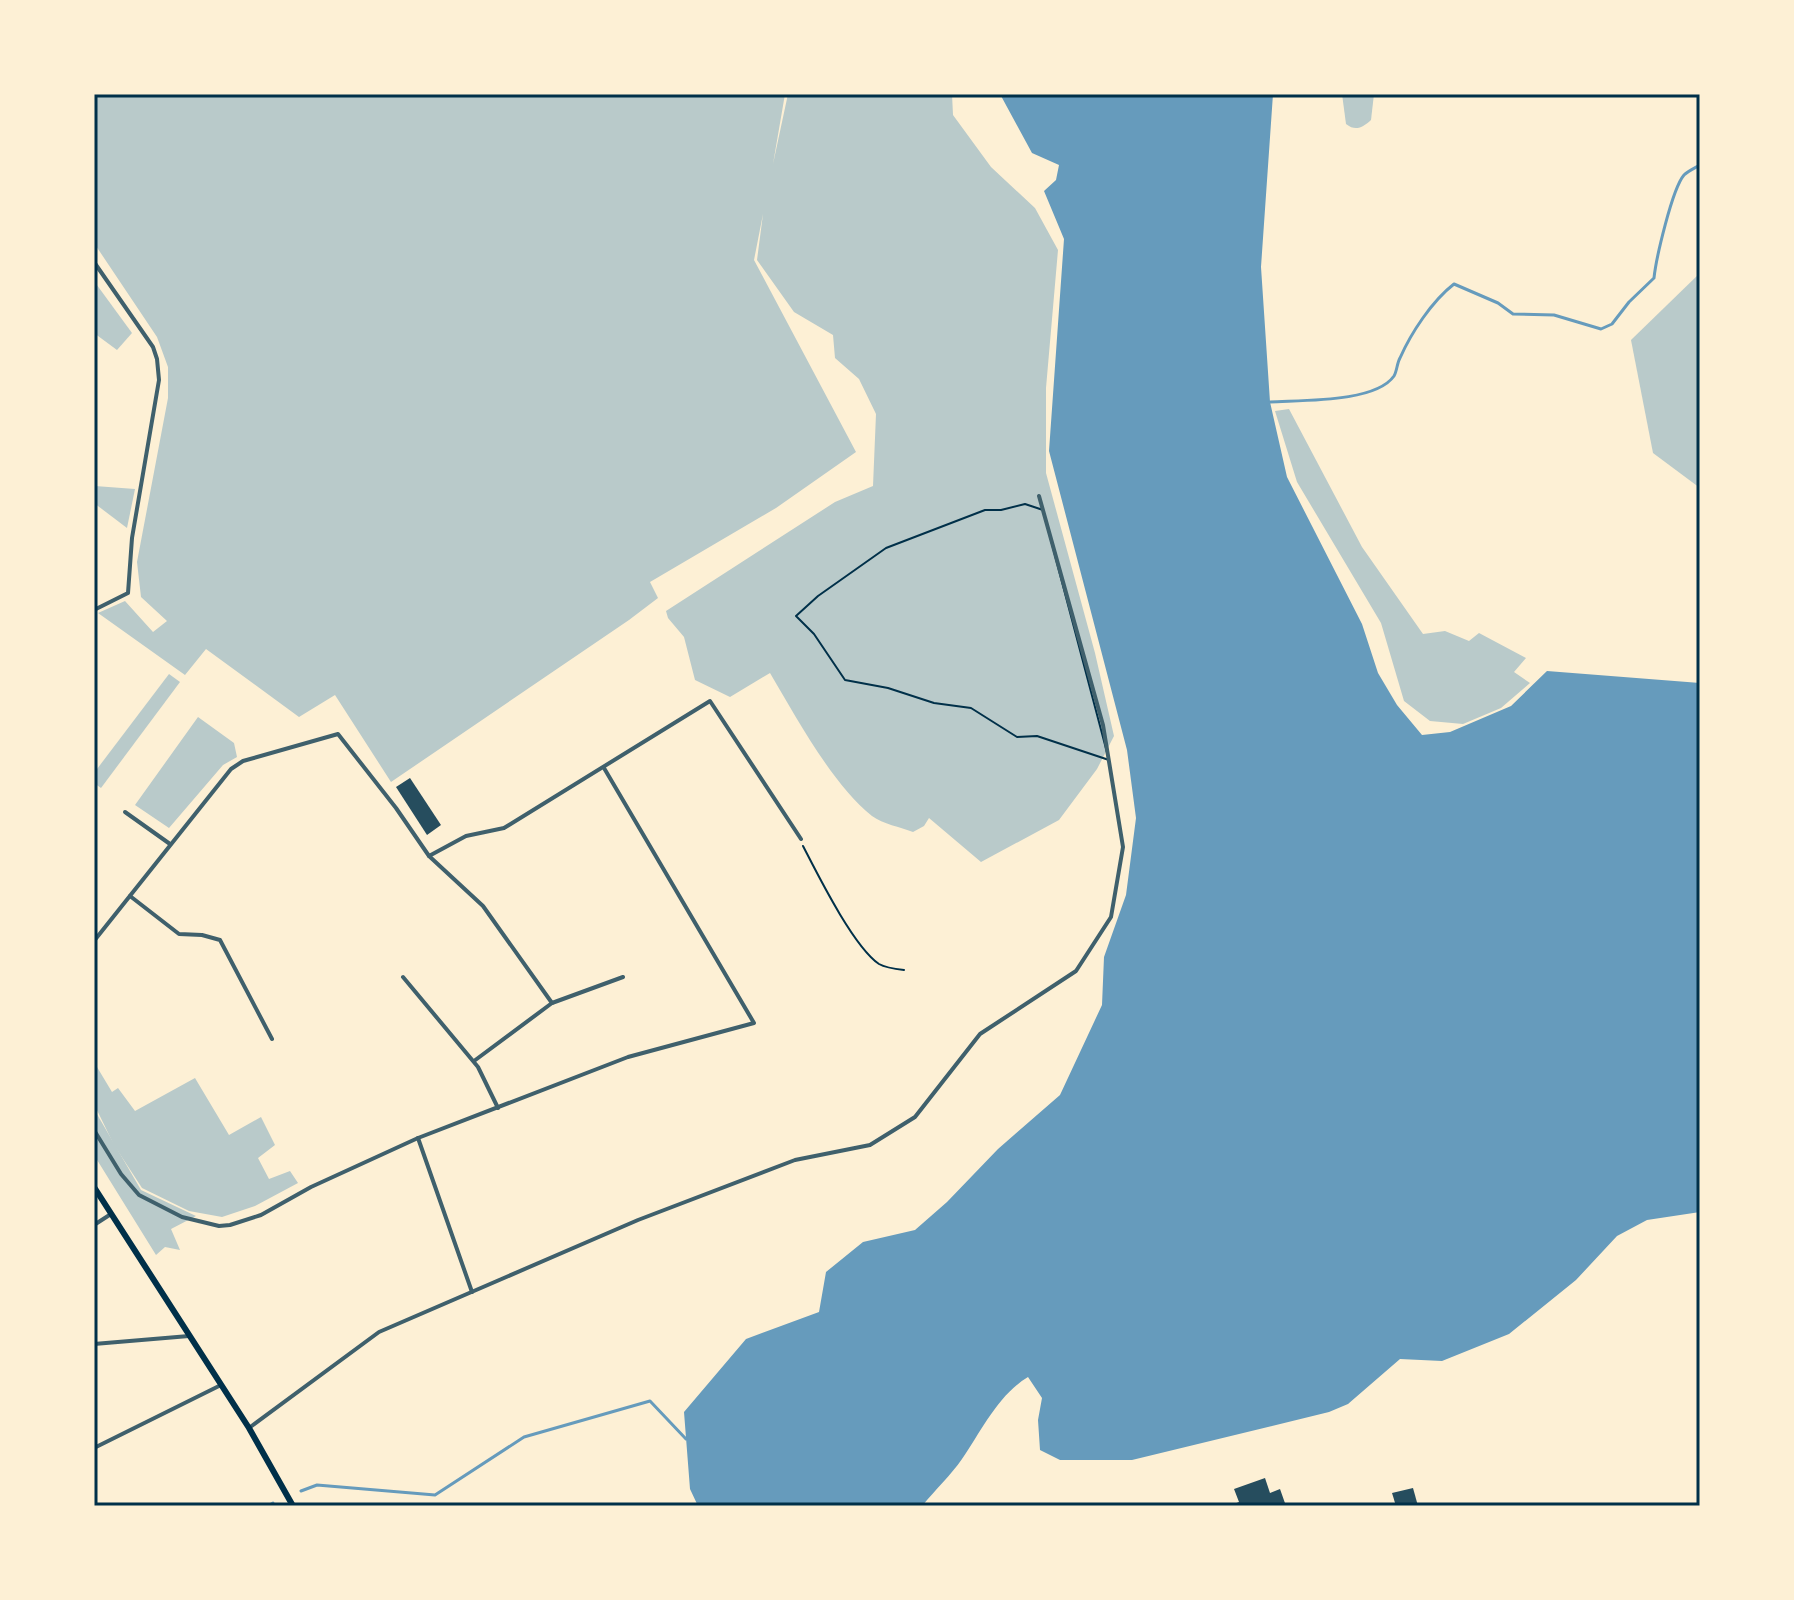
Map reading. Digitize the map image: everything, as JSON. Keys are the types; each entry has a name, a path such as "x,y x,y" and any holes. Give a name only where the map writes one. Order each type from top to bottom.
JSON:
{"main road":[{"path":"94,1187 249,1428 293,1506"}],"street":[{"path":"94,262 153,347 159,380 132,538 128,593 94,610"},
{"path":"249,1428 379,1332 638,1220 795,1160 870,1145 915,1117 980,1034 1076,971 1111,917 1123,847 1103,725 1039,496"},
{"path":"429,856 466,836 504,828 710,701 801,839"},
{"path":"94,941 231,769 243,761 338,734 429,856 483,906 552,1003"},
{"path":"94,1130 121,1174 139,1195 182,1217 219,1226 261,1215 311,1187 418,1138 628,1057 754,1023 604,768"},
{"path":"125,812 170,844"},
{"path":"130,896 179,934 220,940 272,1039"},
{"path":"403,977 474,1061 498,1108"},
{"path":"474,1061 552,1003 623,977"},
{"path":"418,1138 472,1292"},
{"path":"94,1225 111,1214"},
{"path":"94,1344 189,1336"},
{"path":"94,1448 221,1385"}],"path":[{"path":"1025,504 1043,510 1109,760 1037,736 1017,737 971,708 934,703 888,688 845,680 814,634 796,616 818,596 886,548 985,510 1025,504"},
{"path":"798,834 814,868 867,952 880,965 904,970"}],"shaded area":[{"path":"94,94 785,94 773,164 788,94 952,94 953,115 991,167 1035,208 1058,250 1046,388 1046,473 1114,736 1097,769 1059,820 981,862 929,818 924,826 913,832 872,816 829,768 770,673 730,697 695,680 684,637 666,611 835,502 873,486 876,414 859,379 835,358 833,335 794,312 757,260 763,214 754,260 856,452 776,508 650,582 658,598 391,782 335,695 299,717 206,649 185,675 98,613 125,601 153,632 167,621 141,597 137,562 168,398 168,367 157,337 94,243"},
{"path":"1342,94 1374,94 1371,120 1359,128 1346,124"},
{"path":"1700,273 1700,488 1653,453 1631,340"},
{"path":"94,281 132,333 117,350 94,333"},
{"path":"1289,409 1362,547 1423,634 1445,631 1469,641 1479,633 1526,658 1514,672 1530,683 1501,708 1463,724 1430,721 1404,701 1381,623 1297,482 1275,411"},
{"path":"95,486 135,489 127,528 94,503"},
{"path":"169,674 180,682 101,788 94,783 94,773"},
{"path":"198,717 234,743 237,757 223,765 169,828 135,805"},
{"path":"94,1062 112,1092 118,1088 135,1111 195,1078 229,1135 261,1117 275,1145 258,1158 269,1179 290,1171 298,1183 255,1206 222,1217 189,1211 142,1188 114,1145 94,1104"},
{"path":"94,1109 141,1190 196,1216 171,1229 180,1250 165,1247 156,1255 94,1155"}],"water":[{"path":"1000,94 1273,94 1261,267 1270,402 1287,477 1362,624 1378,673 1397,705 1422,735 1450,732 1511,706 1547,671 1700,683 1700,1212 1647,1220 1617,1236 1576,1280 1509,1334 1442,1361 1400,1359 1348,1404 1329,1412 1132,1460 1060,1460 1040,1450 1038,1420 1042,1398 1028,1377 999,1403 958,1465 922,1506 698,1506 690,1489 684,1412 746,1339 819,1312 826,1272 863,1242 915,1230 998,1149 1060,1095 1102,1005 1104,957 1126,895 1136,818 1127,750 1049,451 1064,239 1044,191 1056,180 1059,165 1032,153"}],"building":[{"path":"410,778 441,825 427,835 396,787"},
{"path":"1265,1478 1270,1493 1280,1489 1286,1506 1229,1506 1239,1502 1234,1489"},
{"path":"1413,1488 1418,1506 1396,1506 1392,1493"}],"waterway":[{"path":"1270,402 1354,396 1384,385 1394,376 1399,360 1423,318 1454,284 1498,303 1513,314 1554,315 1601,329 1612,324 1654,278 1661,241 1679,183 1684,175 1700,165"},
{"path":"301,1491 317,1485 435,1495 524,1437 650,1401 686,1439"},
{"path":"268,1506 273,1503"}]}
